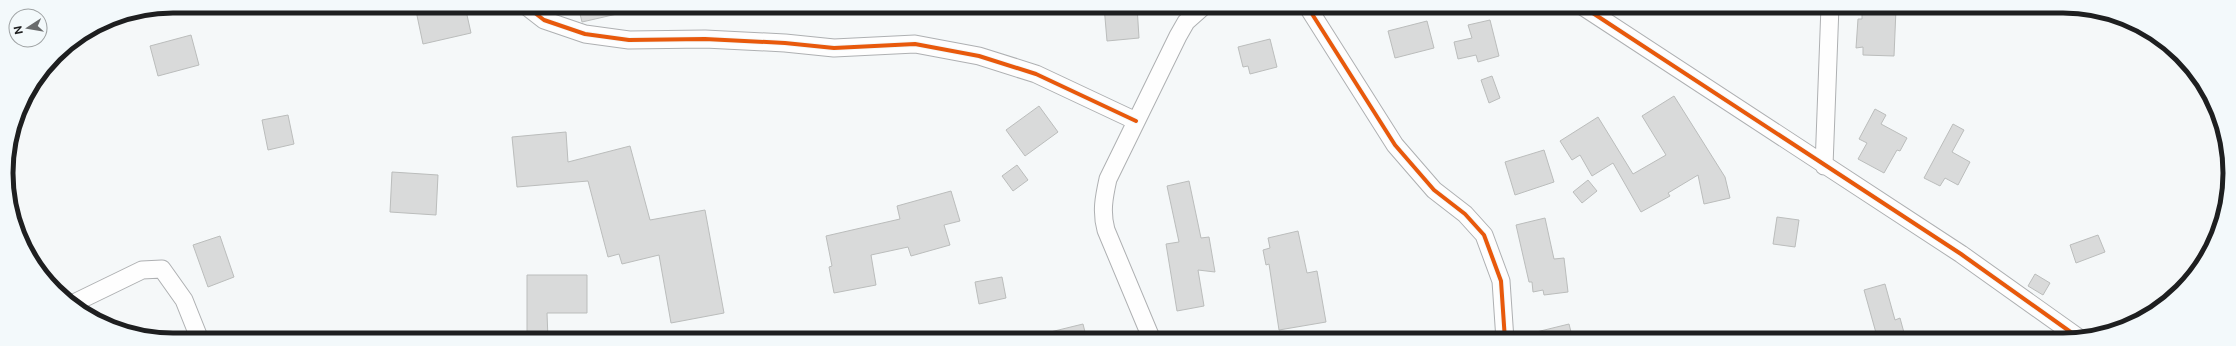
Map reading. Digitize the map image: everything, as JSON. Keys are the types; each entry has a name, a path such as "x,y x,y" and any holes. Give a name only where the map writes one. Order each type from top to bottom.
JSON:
{"street":[{"path":"535,13 544,20 585,34 629,40 705,40 785,43 834,48 922,45 979,56 1036,74 1136,121"},
{"path":"1149,333 1116,256 1103,217 1103,200 1108,179 1136,121 1186,22 1196,13"},
{"path":"1311,13 1395,145 1434,190 1465,214 1484,235 1501,281 1505,333"},
{"path":"1593,13 1824,166 1961,254 2072,333"},
{"path":"1824,166 1830,13"},
{"path":"78,301 142,270 162,269 184,300 197,333"}],"building":[{"path":"416,13 467,13 471,33 423,44"},
{"path":"580,13 621,13 582,22"},
{"path":"1105,13 1137,13 1139,38 1107,41"},
{"path":"1862,13 1896,13 1894,56 1863,55 1863,47 1856,48 1858,19 1862,19"},
{"path":"1490,20 1499,56 1478,62 1476,55 1458,59 1454,42 1472,38 1468,25"},
{"path":"1427,21 1434,48 1395,58 1388,31"},
{"path":"191,35 199,65 158,76 150,46"},
{"path":"1270,39 1277,67 1250,74 1248,66 1243,67 1238,47"},
{"path":"1492,76 1500,98 1489,103 1481,80"},
{"path":"1674,96 1725,177 1730,198 1704,204 1698,175 1668,193 1670,196 1641,212 1613,163 1592,176 1580,155 1572,160 1560,141 1598,117 1633,174 1666,155 1642,116"},
{"path":"1039,106 1058,132 1025,156 1006,130"},
{"path":"1875,109 1886,115 1881,124 1907,138 1900,151 1897,150 1884,173 1858,159 1867,143 1859,139"},
{"path":"288,115 294,144 268,150 262,120"},
{"path":"1953,124 1964,130 1952,152 1970,162 1958,185 1945,178 1940,186 1924,178"},
{"path":"566,132 568,162 630,146 650,220 705,210 724,313 671,323 659,255 622,264 619,254 608,257 588,181 517,187 512,137"},
{"path":"1544,150 1554,182 1515,195 1505,162"},
{"path":"1017,165 1028,180 1013,191 1002,176"},
{"path":"392,172 438,175 436,215 390,212"},
{"path":"1588,180 1597,191 1582,203 1573,192"},
{"path":"1189,181 1201,238 1209,237 1215,272 1198,270 1204,306 1177,311 1166,244 1179,242 1167,186"},
{"path":"951,191 960,221 944,225 950,245 911,256 908,247 871,255 876,285 834,293 829,267 832,266 826,236 900,219 897,206"},
{"path":"1777,217 1799,220 1795,247 1773,244"},
{"path":"1545,218 1554,259 1564,258 1568,292 1544,295 1543,290 1533,292 1532,282 1529,282 1516,225"},
{"path":"1298,231 1307,273 1317,271 1326,322 1279,330 1269,264 1266,265 1263,250 1270,248 1268,238"},
{"path":"2098,235 2105,252 2076,263 2070,245"},
{"path":"220,236 234,277 208,287 193,245"},
{"path":"2035,274 2050,283 2043,295 2028,286"},
{"path":"527,275 587,275 587,313 547,313 548,333 527,333"},
{"path":"1002,277 1006,298 979,304 975,282"},
{"path":"1885,284 1895,320 1900,318 1904,333 1876,333 1864,290"},
{"path":"1083,324 1085,333 1046,333"},
{"path":"1569,324 1571,333 1532,333"}],"cycle path":[{"path":"535,13 544,20 585,34 629,40 705,39 785,43 834,48 915,44 979,56 1036,74 1136,121"},
{"path":"1311,13 1395,145 1434,190 1465,214 1484,235 1501,281 1505,333"},
{"path":"1593,13 1961,254 2072,333"}]}
